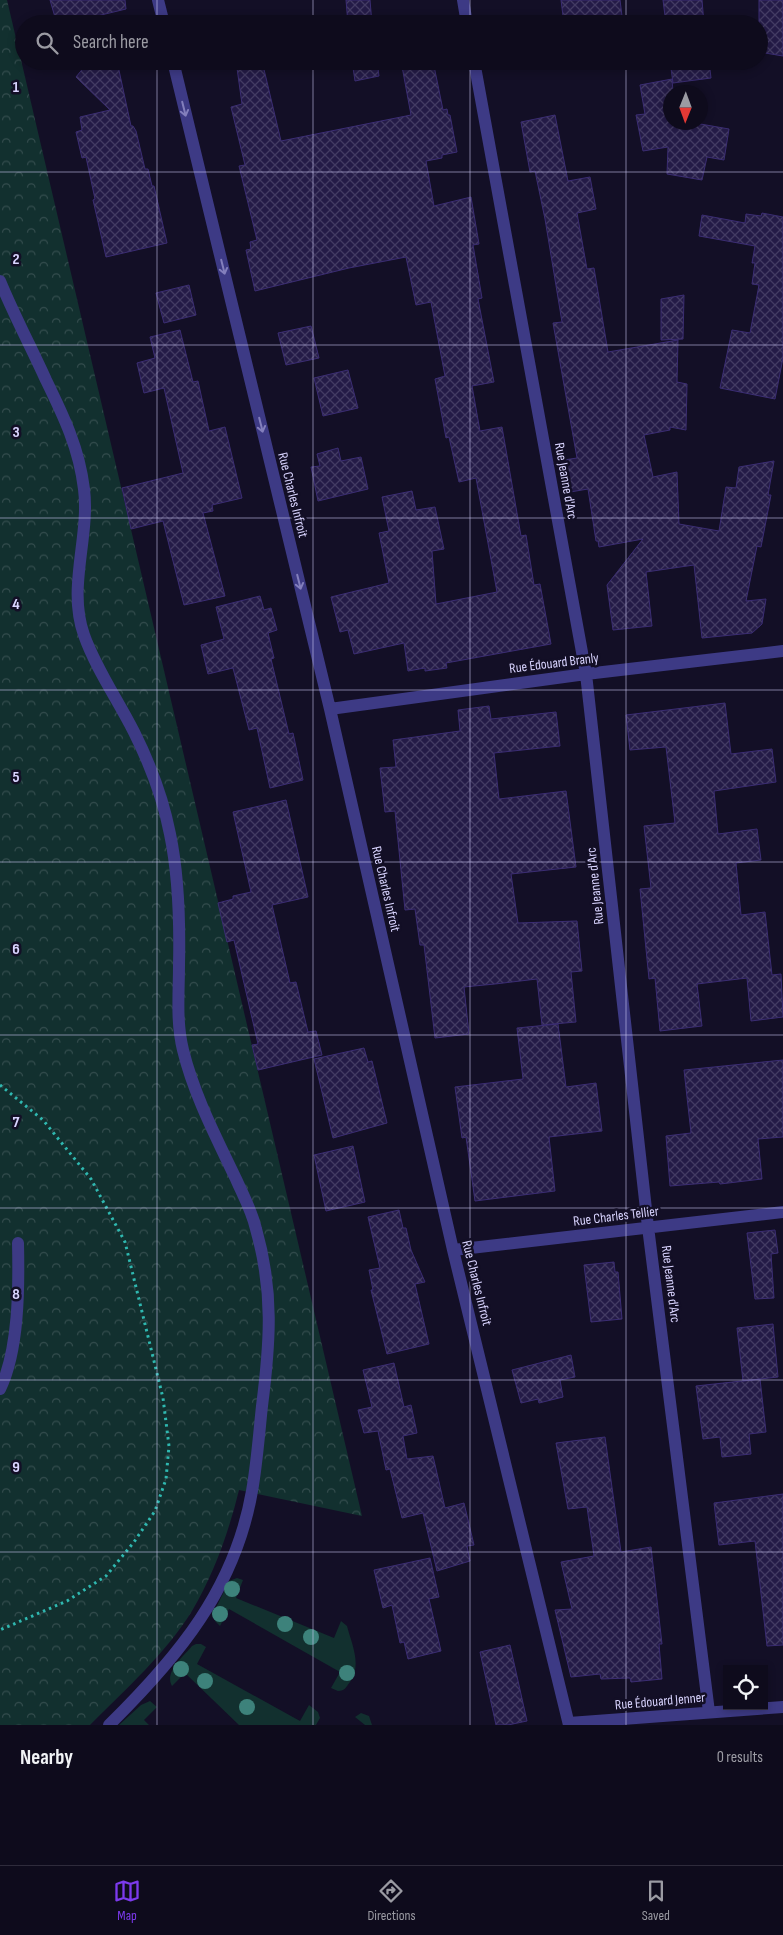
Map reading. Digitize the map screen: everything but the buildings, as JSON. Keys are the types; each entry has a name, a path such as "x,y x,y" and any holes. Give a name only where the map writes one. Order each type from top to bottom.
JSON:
{"street":[{"path":"158,0 162,15"},
{"path":"462,0 465,15"},
{"name":"Rue Charles Infroit","path":"175,70 330,708 453,1250 569,1724"},
{"name":"Rue Jeanne d'Arc","path":"476,70 586,674 648,1227 709,1712"},
{"path":"0,281 70,428 80,460 85,495 77,598 79,616 92,655 136,735 160,794 170,834 178,882 180,920 179,1017 182,1046 190,1075 204,1111 251,1212 266,1271 270,1318 269,1346 252,1492 243,1528 231,1560 216,1594 197,1626 176,1655 110,1725"},
{"name":"Rue Édouard Branly","path":"330,708 586,674 783,651"},
{"name":"Rue Charles Tellier","path":"453,1250 783,1212"},
{"path":"0,1389 7,1370 14,1331 18,1292 18,1243"},
{"name":"Rue Édouard Jenner","path":"569,1724 783,1707"}],"path":[{"path":"0,1086 43,1120 91,1179 125,1242 162,1398 169,1446 166,1479 155,1511 134,1542 106,1576 67,1601 0,1630"}],"green space":[{"path":"0,0 7,0 15,34 15,70 23,70 362,1516 239,1490 220,1552 192,1611 170,1642 90,1725 0,1725"},
{"path":"237,1578 243,1580 236,1598 334,1638 341,1621 347,1626 356,1662 354,1675 345,1688 338,1691 331,1688 340,1672 229,1609 220,1626 215,1621 214,1612 229,1581"},
{"path":"196,1644 206,1647 197,1664 300,1721 309,1705 318,1712 320,1718 316,1725 239,1725 185,1673 172,1686 170,1675 172,1670 192,1646"},
{"path":"150,1701 157,1707 144,1720 149,1725 119,1725 141,1705"},
{"path":"361,1713 369,1716 372,1725 365,1725 355,1717"}]}
